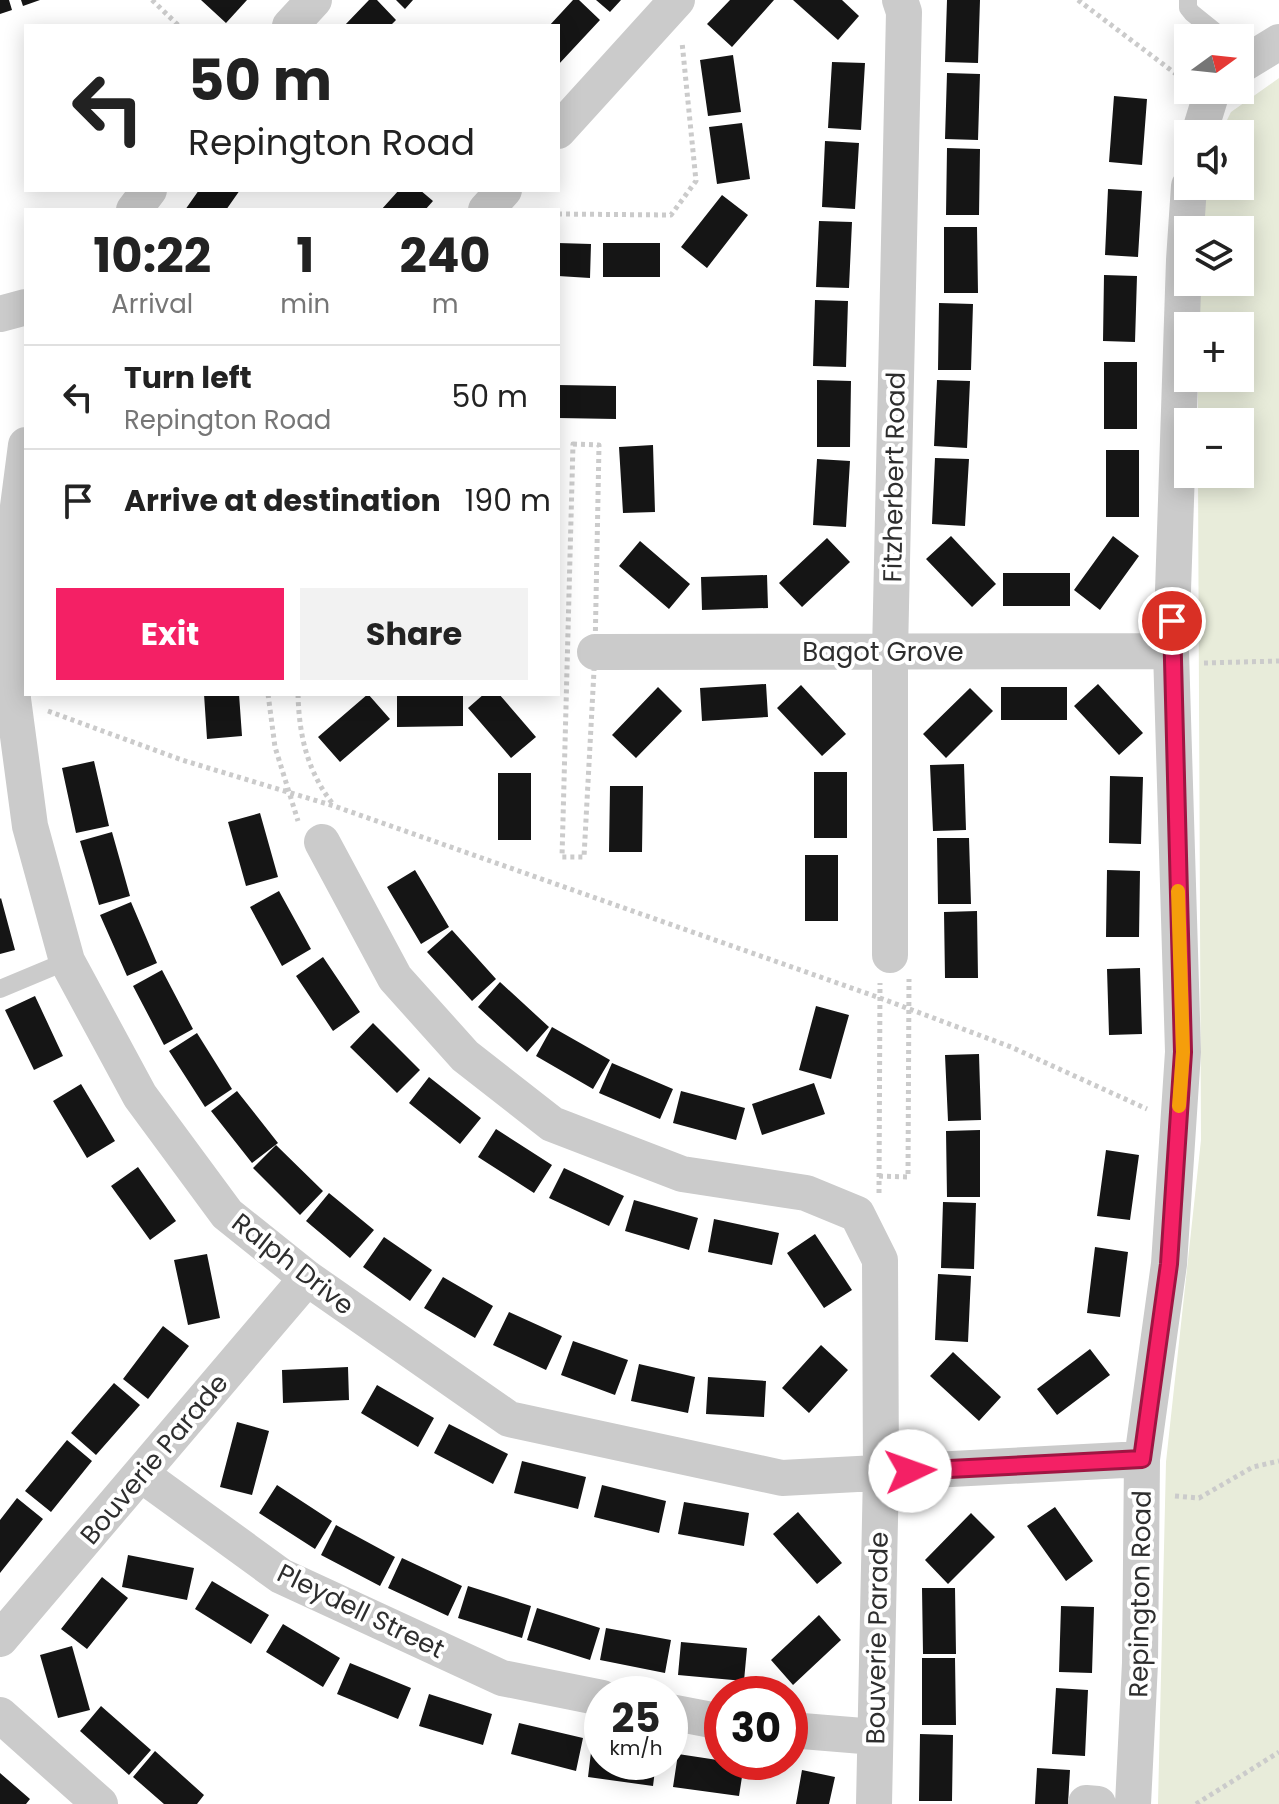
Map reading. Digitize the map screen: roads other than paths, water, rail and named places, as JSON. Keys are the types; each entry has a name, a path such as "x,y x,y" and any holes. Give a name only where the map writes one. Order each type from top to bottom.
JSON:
{"street":[{"path":"292,24 314,0"},
{"name":"Fitzherbert Road","path":"890,955 890,653 904,12 900,0"},
{"path":"560,129 679,15"},
{"path":"488,208 502,192"},
{"name":"Repington Road","path":"1133,1804 1140,1663 1142,1477 1169,1264 1183,1052 1171,658 1188,200"},
{"path":"0,314 24,308"},
{"name":"Ralph Drive","path":"24,456 5,564 30,826 67,961 140,1096 227,1214 307,1278 509,1419 782,1478 881,1473 1142,1477"},
{"name":"Bagot Grove","path":"595,652 1171,658"},
{"name":"Bouverie Parade","path":"322,842 395,978 465,1056 552,1124 682,1174 806,1193 857,1214 880,1260 881,1473 874,1804"},
{"name":"Bouverie Parade","path":"0,1639 307,1278"},
{"name":"Pleydell Street","path":"142,1475 281,1576 502,1678 584,1694"},
{"path":"0,1715 100,1804"},
{"path":"808,1731 875,1737"},
{"path":"1086,1803 1098,1804"}],"lane":[{"path":"1188,0 1192,13 1208,24"},
{"path":"0,989 67,961"}]}
